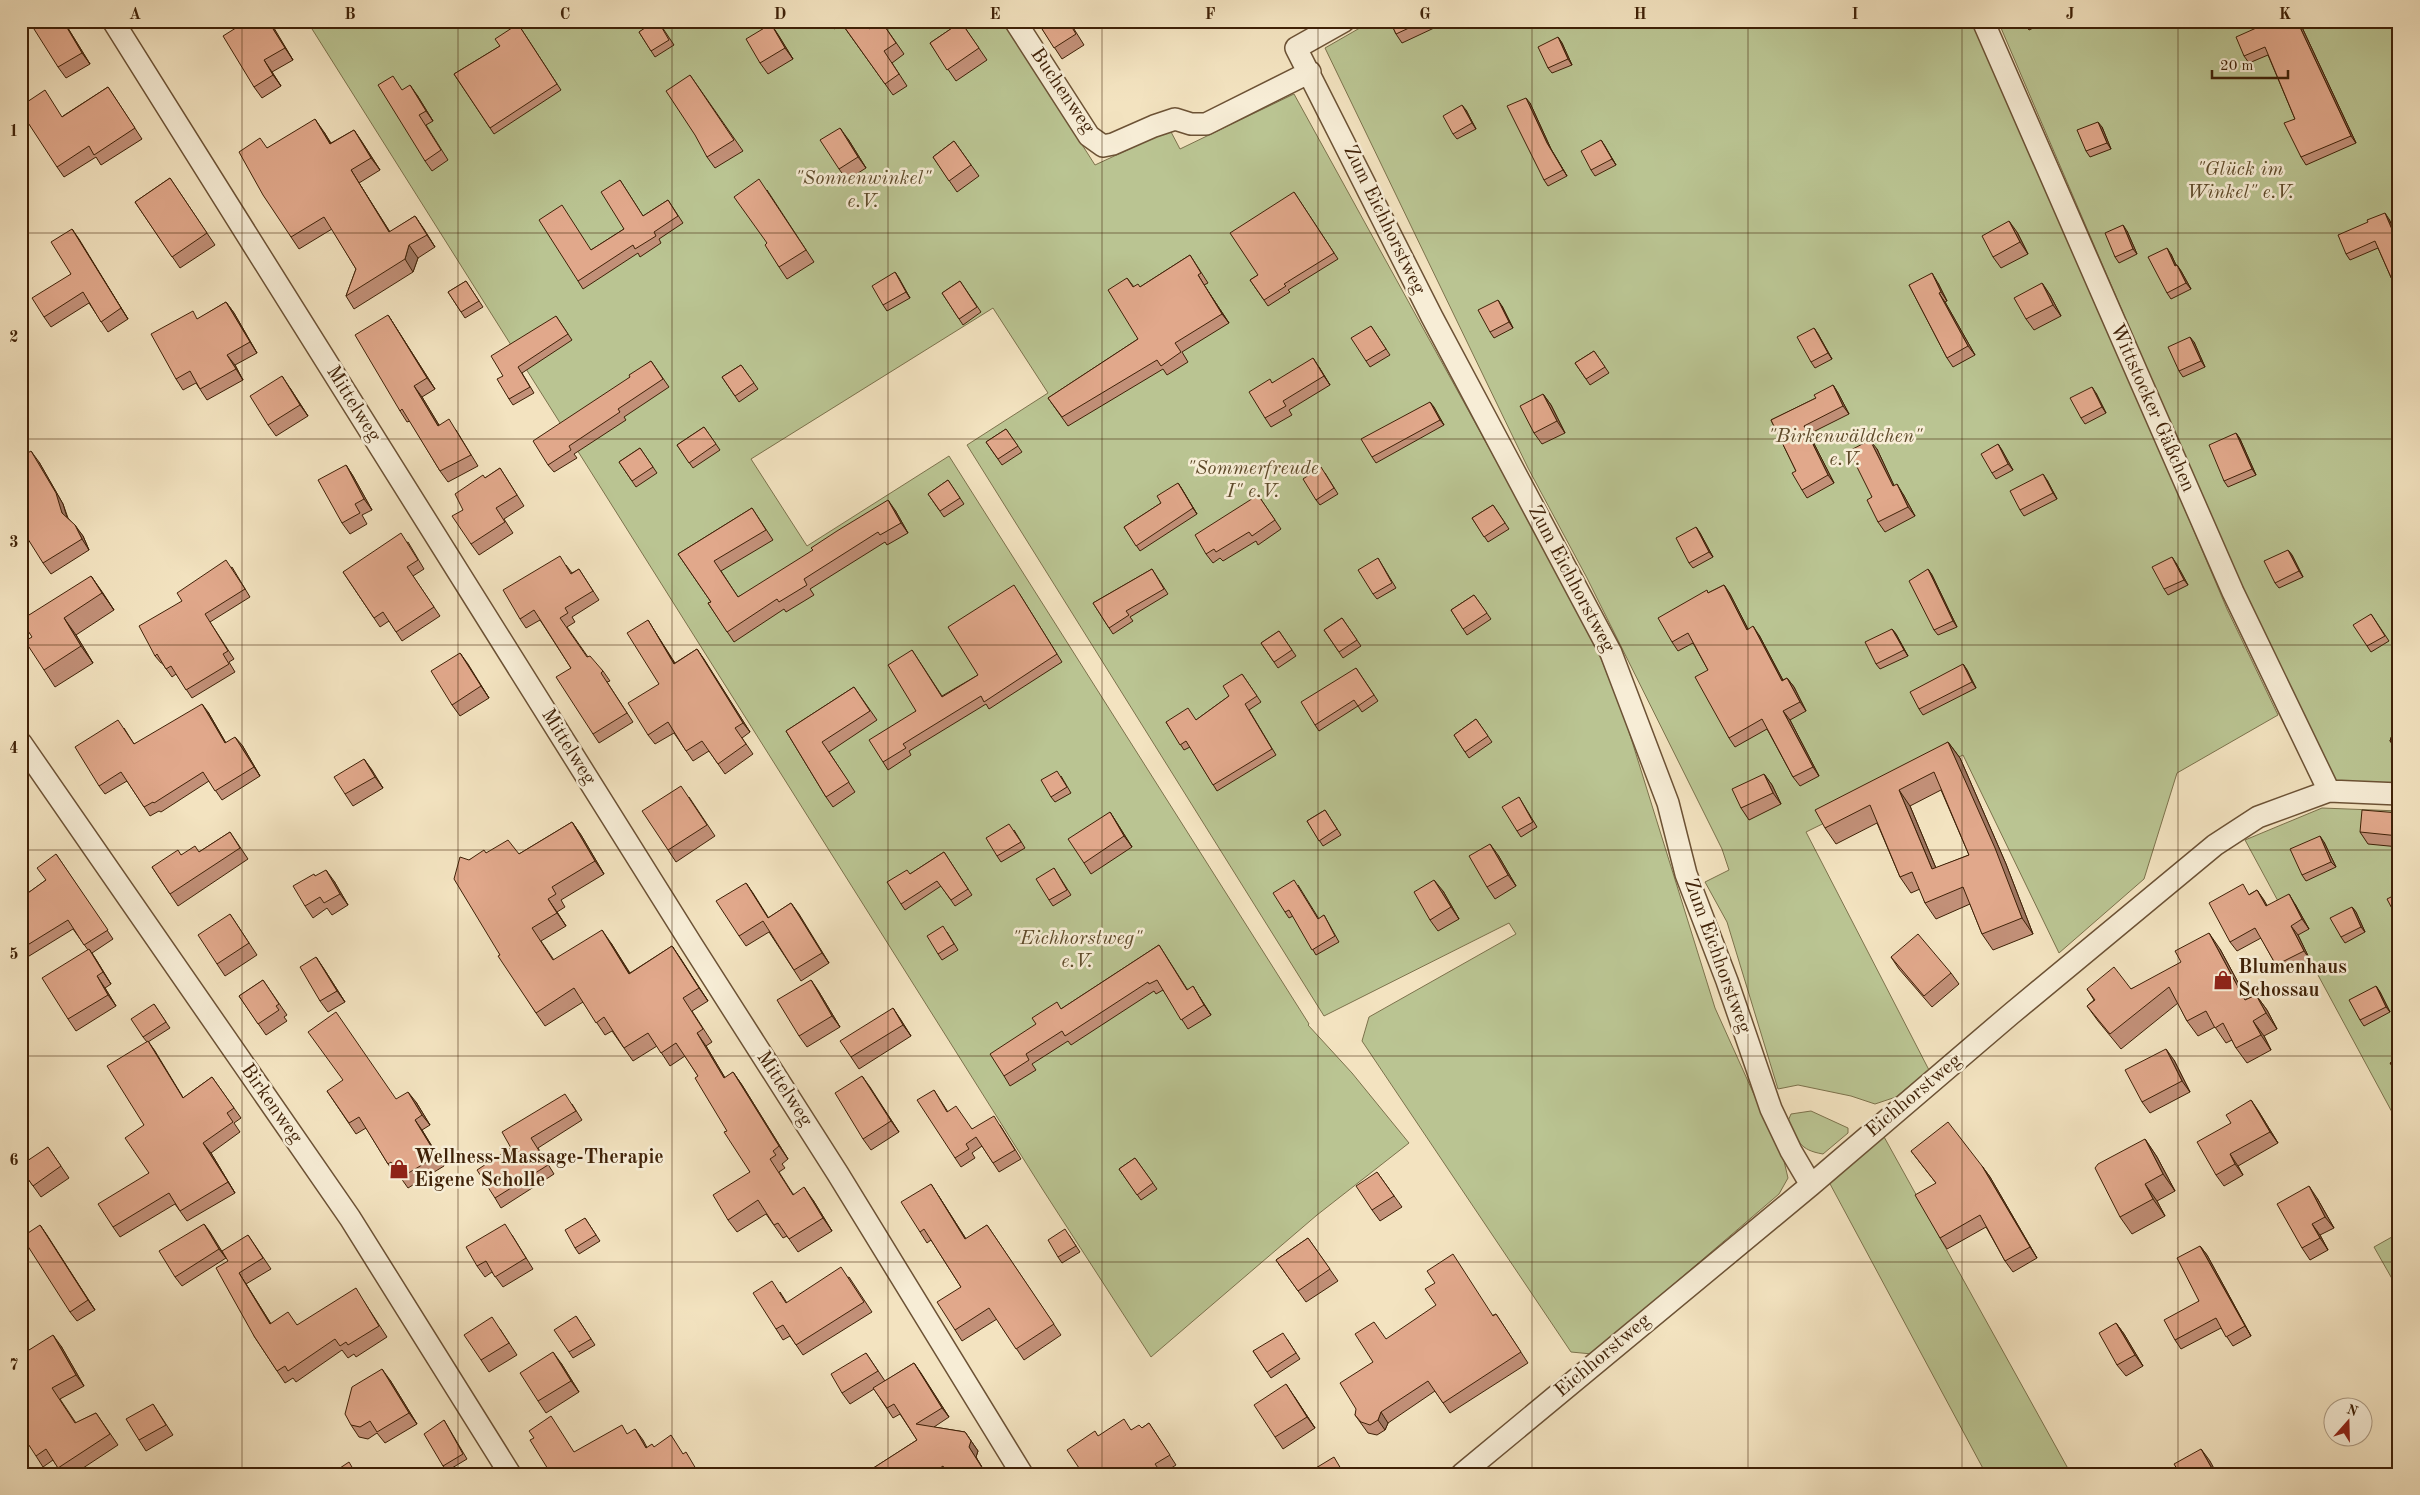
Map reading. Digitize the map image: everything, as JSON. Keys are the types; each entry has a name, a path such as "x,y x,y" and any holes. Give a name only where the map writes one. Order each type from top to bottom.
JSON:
{"street":[{"name":"Mittelweg","path":"113,21 692,945 838,1174 1022,1474"},
{"name":"Buchenweg","path":"1015,21 1089,136 1102,146 1113,144 1154,126 1176,119 1191,124 1206,124 1310,72"},
{"name":"Zum Eichhorstweg","path":"1344,21 1296,48 1310,72 1432,317 1611,653 1668,803 1686,874 1727,981 1772,1109 1791,1151 1811,1185"},
{"name":"Wittstocker Gäßchen","path":"1983,21 2233,592 2329,791"},
{"name":"Birkenweg","path":"21,742 350,1218 510,1474"},
{"name":"Eichhorstweg","path":"1462,1474 1811,1185 2011,1014 2215,845 2258,817 2329,791 2399,794"}],"green space":[{"path":"307,21 1003,21 1095,165 1170,130 1180,149 1294,94 1591,633 1626,722 1715,1008 1784,1161 1788,1178 1779,1194 1592,1354 1571,1352 1362,1041 1369,1017 1516,934 1509,923 1324,1016 967,445 1048,393 993,308 751,459 807,546 949,456 1308,1025 1352,1073 1409,1143 1317,1215 1151,1357 1043,1190"},
{"name":"\"Birkenwäldchen\" e.V.","path":"1372,21 1978,21 2227,609 2278,715 2177,773 2144,879 2059,953 1963,755 1806,832 1929,1070 1896,1097 1875,1104 1851,1096 1798,1085 1778,1089 1727,922 1705,882 1729,870 1722,849 1587,578 1528,468 1325,48"},
{"name":"\"Glück im Winkel\" e.V.","path":"1998,21 2399,21 2399,783 2335,781 2238,581"},
{"path":"2322,808 2399,811 2399,1125 2245,840"},
{"path":"1811,1111 1848,1128 1848,1133 1823,1154 1809,1150 1800,1144 1788,1121 1791,1114"},
{"path":"1883,1135 2071,1474 1986,1474 1829,1182"},
{"path":"2399,1233 2399,1291 2374,1247"}],"building":[{"path":"47,21 63,21 82,53 58,67 34,29"},
{"path":"247,21 268,21 285,48 264,60 273,75 254,87 223,36"},
{"path":"655,21 658,21 669,40 651,51 639,32"},
{"path":"840,21 865,21 869,29 881,21 896,43 884,51 899,74 885,84"},
{"path":"1037,21 1068,21 1076,34 1054,48"},
{"path":"1390,21 1424,21 1396,34"},
{"path":"2272,21 2297,21 2351,136 2301,157 2284,123 2295,119 2265,47 2244,56 2236,37"},
{"path":"961,22 979,48 947,70 930,43"},
{"path":"518,24 557,84 490,128 454,74 500,46 495,39"},
{"path":"771,24 785,48 760,63 746,39"},
{"path":"1558,37 1568,59 1548,68 1538,47"},
{"path":"690,75 734,140 707,157 666,91"},
{"path":"393,76 402,90 410,85 426,111 419,115 441,150 425,161 378,85"},
{"path":"108,87 135,128 94,155 89,146 57,167 21,112 21,106 45,90 62,117"},
{"path":"1526,98 1547,143 1563,170 1544,180 1507,106"},
{"path":"1462,105 1472,123 1453,134 1443,116"},
{"path":"315,119 330,144 354,130 371,158 351,170 389,232 415,216 427,235 409,245 405,259 346,296 356,269 324,217 291,237 263,195 239,152 260,138 267,148"},
{"path":"2098,122 2107,143 2086,151 2077,130"},
{"path":"840,128 858,157 839,169 820,140"},
{"path":"1601,140 1612,159 1591,170 1581,151"},
{"path":"954,141 971,165 949,181 933,157"},
{"path":"170,178 207,233 172,257 135,202"},
{"path":"759,179 806,250 779,267 765,245 767,243 734,197"},
{"path":"620,180 643,216 668,200 678,216 654,232 656,236 635,249 633,245 578,281 539,220 562,205 591,250 624,229 601,192"},
{"path":"1294,192 1334,253 1284,284 1286,286 1264,300 1250,280 1258,275 1230,233"},
{"path":"2385,213 2399,246 2399,282 2394,284 2375,241 2346,254 2338,235"},
{"path":"2009,221 2020,242 1993,257 1982,236"},
{"path":"2123,225 2133,249 2115,257 2105,233"},
{"path":"72,229 121,308 101,322 83,292 44,317 32,298 71,274 51,242"},
{"path":"2167,248 2175,266 2177,265 2186,283 2167,293 2148,257"},
{"path":"1190,255 1201,273 1198,275 1222,314 1175,343 1181,352 1161,366 1157,360 1062,417 1048,398 1138,339 1108,290 1127,278 1133,287 1138,284 1140,287"},
{"path":"895,272 906,292 883,305 872,286"},
{"path":"1932,273 1941,292 1939,293 1968,346 1947,358 1909,285"},
{"path":"466,281 479,301 461,312 448,292"},
{"path":"960,281 977,307 959,319 942,293"},
{"path":"2042,283 2053,305 2026,319 2014,298"},
{"path":"1498,300 1509,322 1490,332 1478,310"},
{"path":"226,302 250,342 227,355 236,369 200,389 190,371 176,379 151,334 193,311 197,319"},
{"path":"388,315 427,378 414,386 438,426 449,419 471,455 440,471 402,409 400,411 355,335"},
{"path":"556,316 568,334 518,367 530,387 509,399 497,379 503,376 491,356"},
{"path":"1371,326 1386,349 1366,361 1351,338"},
{"path":"1814,328 1828,353 1811,362 1797,337"},
{"path":"2190,337 2201,361 2179,371 2168,347"},
{"path":"1594,351 1605,367 1586,379 1575,363"},
{"path":"1313,358 1324,376 1283,401 1286,406 1265,418 1249,392 1270,379 1272,383"},
{"path":"651,361 663,379 618,409 620,412 569,446 571,450 548,465 533,441"},
{"path":"741,365 754,383 735,396 722,377"},
{"path":"282,376 300,405 268,425 250,396"},
{"path":"1833,385 1843,406 1804,426 1828,475 1802,490 1792,473 1796,471 1771,420 1816,398 1814,395"},
{"path":"2092,387 2102,407 2081,418 2070,398"},
{"path":"1543,394 1557,421 1534,433 1520,406"},
{"path":"1430,402 1440,420 1372,457 1361,439"},
{"path":"2399,403 2399,420 2392,406"},
{"path":"704,427 716,444 689,463 677,445"},
{"path":"1006,429 1018,446 998,459 986,442"},
{"path":"2236,433 2252,469 2224,481 2209,445"},
{"path":"1870,440 1893,486 1897,484 1908,507 1878,522 1867,500 1872,497 1849,451"},
{"path":"1998,444 2008,464 1992,473 1981,454"},
{"path":"640,448 653,467 632,481 619,462"},
{"path":"31,451 56,493 62,513 75,525 82,539 43,563 21,528 21,457"},
{"path":"346,465 364,499 355,504 360,513 342,523 318,480"},
{"path":"1321,467 1334,488 1316,500 1303,479"},
{"path":"500,468 517,495 496,508 505,522 471,544 452,516 463,510 455,494 483,475 485,478"},
{"path":"2043,474 2053,493 2020,510 2010,491"},
{"path":"948,480 960,498 940,511 928,494"},
{"path":"1178,483 1193,508 1136,546 1124,527 1161,503 1157,496"},
{"path":"1258,495 1275,520 1252,536 1249,532 1216,552 1214,549 1206,554 1195,535"},
{"path":"888,500 901,523 880,535 878,532 804,579 807,585 779,602 777,599 727,632 708,603 711,602 678,554 752,508 766,530 714,561 738,597 813,550 811,548 837,531"},
{"path":"1493,505 1505,523 1484,537 1472,518"},
{"path":"1696,527 1709,552 1689,563 1676,538"},
{"path":"401,533 418,560 407,567 434,607 396,632 383,612 374,618 343,572"},
{"path":"2288,550 2299,571 2275,583 2264,561"},
{"path":"560,556 571,574 579,569 593,591 565,608 568,613 560,618 587,657 590,656 603,671 601,673 627,713 593,734 556,677 571,668 534,610 520,619 503,590"},
{"path":"2172,557 2184,580 2164,589 2152,567"},
{"path":"1378,558 1392,583 1373,594 1358,570"},
{"path":"226,560 245,589 205,614 228,651 223,654 229,664 186,690 171,666 166,669 157,654 155,656 139,626 182,601 177,593"},
{"path":"1152,569 1164,589 1126,611 1129,615 1109,628 1093,603"},
{"path":"1928,569 1953,621 1934,630 1909,581"},
{"path":"91,576 102,593 64,618 81,646 44,670 25,641 32,637 21,620"},
{"path":"1014,585 1057,654 984,702 981,696 903,744 906,748 883,762 869,740 916,711 888,665 912,650 942,697 978,675 948,627"},
{"path":"1724,585 1747,630 1753,626 1782,681 1787,678 1800,702 1783,711 1813,767 1793,777 1762,719 1729,738 1695,677 1708,670 1688,633 1672,642 1658,618 1707,590 1708,593"},
{"path":"1474,595 1487,613 1463,629 1451,610"},
{"path":"2371,614 2385,636 2367,646 2353,625"},
{"path":"1342,618 1357,640 1339,652 1324,630"},
{"path":"648,620 674,664 697,649 743,723 735,728 746,744 718,764 702,741 686,751 668,722 648,735 628,703 659,684 627,633"},
{"path":"1892,629 1904,650 1876,664 1865,642"},
{"path":"1279,631 1292,650 1274,662 1261,643"},
{"path":"460,653 481,686 452,705 431,671"},
{"path":"1963,664 1972,682 1919,709 1910,692"},
{"path":"1356,668 1374,695 1358,706 1354,700 1315,725 1301,702"},
{"path":"1242,674 1257,696 1245,704 1272,749 1213,785 1186,741 1180,745 1166,722 1188,708 1196,720 1229,696 1223,686"},
{"path":"854,687 870,711 822,742 849,782 826,797 786,731"},
{"path":"202,704 225,743 235,737 254,767 215,791 203,772 154,803 144,807 121,772 99,786 75,747 118,720 134,744"},
{"path":"2399,714 2399,744 2390,741"},
{"path":"1476,719 1488,736 1465,752 1454,735"},
{"path":"1948,742 1995,848 2022,918 1982,934 1963,887 1925,903 1912,872 1900,877 1870,805 1825,828 1815,810","holes":["1934,772 1969,855 1932,869 1899,790"]},
{"path":"364,759 375,777 345,794 334,777"},
{"path":"1057,771 1067,787 1051,797 1041,780"},
{"path":"1764,774 1773,793 1741,808 1732,789"},
{"path":"681,786 707,825 668,850 642,811"},
{"path":"1519,797 1533,822 1517,831 1502,807"},
{"path":"1325,810 1337,829 1319,841 1307,821"},
{"path":"2362,810 2399,813 2399,836 2360,832"},
{"path":"1110,812 1124,836 1084,863 1068,839"},
{"path":"572,822 595,861 552,887 556,894 548,899 557,913 532,928 553,960 602,930 629,974 672,946 699,988 683,998 703,1029 697,1033 724,1078 733,1072 779,1146 773,1151 776,1155 770,1159 793,1195 804,1187 823,1218 789,1239 778,1223 774,1225 758,1200 728,1220 713,1195 750,1172 724,1132 727,1131 695,1078 698,1076 676,1043 661,1053 648,1033 624,1048 604,1017 596,1023 574,988 536,1013 498,956 500,955 454,879 460,857 469,860 484,850 486,853 508,840 519,854"},
{"path":"1009,824 1021,842 997,856 986,838"},
{"path":"230,832 240,848 170,894 152,867 178,850 181,855 195,846 199,852"},
{"path":"2320,836 2331,862 2302,875 2290,849"},
{"path":"1490,844 1508,875 1487,887 1469,856"},
{"path":"944,852 968,889 951,900 937,881 901,904 887,882 907,870 910,874"},
{"path":"56,854 108,930 84,945 68,920 21,949 21,898 46,880 37,868"},
{"path":"1054,868 1067,890 1049,900 1036,879"},
{"path":"326,870 340,894 324,903 320,897 305,906 293,886 314,874 315,876"},
{"path":"1294,880 1318,919 1324,915 1335,936 1312,950 1289,910 1285,912 1273,893"},
{"path":"1434,880 1451,907 1430,920 1414,892"},
{"path":"746,883 768,918 791,903 822,953 794,970 763,921 739,936 716,901"},
{"path":"2243,884 2249,895 2257,890 2266,906 2289,894 2302,919 2291,926 2304,951 2276,965 2255,928 2230,942 2209,903"},
{"path":"2399,893 2399,919 2398,920 2387,899"},
{"path":"2352,907 2361,927 2341,937 2330,918"},
{"path":"230,914 249,943 217,964 198,935"},
{"path":"943,926 954,944 938,954 927,936"},
{"path":"2209,933 2245,1000 2256,995 2266,1013 2253,1021 2261,1035 2236,1048 2223,1023 2215,1028 2206,1011 2187,1021 2169,987 2110,1034 2087,1006 2095,1000 2087,989 2114,967 2131,989 2181,962 2175,951"},
{"path":"1918,934 1951,973 1924,996 1891,957"},
{"path":"1159,945 1187,990 1193,986 1204,1005 1181,1020 1157,980 1149,984 1148,982 1065,1036 1062,1031 1026,1054 1029,1060 1004,1076 990,1054 1036,1024 1032,1018 1057,1002 1061,1009"},
{"path":"89,949 103,972 97,976 108,995 68,1019 42,978"},
{"path":"316,957 337,991 320,1001 300,967"},
{"path":"263,980 279,1004 276,1006 279,1010 258,1024 239,996"},
{"path":"811,980 832,1016 799,1036 777,1000"},
{"path":"2376,986 2386,1007 2360,1020 2349,1000"},
{"path":"154,1004 166,1022 143,1037 131,1019"},
{"path":"893,1008 903,1025 851,1057 840,1041"},
{"path":"336,1012 396,1099 408,1092 422,1115 415,1120 437,1156 400,1178 391,1162 388,1164 359,1117 349,1123 327,1091 343,1080 308,1032"},
{"path":"148,1041 183,1098 212,1077 234,1108 227,1113 233,1122 203,1143 228,1182 180,1211 169,1193 113,1227 98,1204 149,1173 125,1138 144,1125 107,1066"},
{"path":"2166,1049 2182,1081 2142,1102 2125,1070"},
{"path":"2399,1058 2399,1078 2390,1063"},
{"path":"862,1076 891,1121 863,1139 835,1093"},
{"path":"934,1090 947,1112 956,1106 972,1129 994,1116 1015,1150 993,1163 976,1137 966,1144 969,1149 955,1158 917,1100"},
{"path":"565,1094 576,1111 531,1138 548,1165 495,1198 477,1170 511,1148 502,1132"},
{"path":"2251,1100 2270,1132 2230,1154 2235,1164 2216,1175 2197,1142 2231,1123 2226,1115"},
{"path":"1948,1122 1982,1166 2030,1247 2005,1261 1980,1215 1940,1238 1915,1195 1936,1183 1911,1151"},
{"path":"2145,1139 2163,1174 2145,1184 2153,1199 2120,1217 2095,1168 2098,1164"},
{"path":"48,1147 61,1166 33,1186 21,1169 21,1165"},
{"path":"1135,1158 1153,1183 1137,1195 1119,1169"},
{"path":"1377,1172 1394,1196 1372,1210 1356,1186"},
{"path":"931,1184 965,1239 987,1225 1054,1324 1016,1349 989,1308 955,1330 937,1302 961,1287 924,1229 920,1232 901,1202"},
{"path":"2309,1186 2325,1217 2312,1224 2320,1238 2302,1248 2277,1204"},
{"path":"585,1218 596,1235 575,1248 565,1230"},
{"path":"204,1224 219,1249 175,1277 159,1251"},
{"path":"505,1224 526,1258 495,1277 486,1261 477,1266 466,1247"},
{"path":"40,1225 88,1300 70,1312 22,1237"},
{"path":"1065,1229 1076,1246 1058,1257 1048,1240"},
{"path":"248,1235 263,1258 239,1273 270,1324 288,1312 297,1325 356,1288 379,1326 348,1345 346,1342 340,1346 335,1339 288,1371 285,1366 277,1371 254,1336 216,1268 228,1261 222,1251"},
{"path":"1308,1238 1330,1269 1298,1291 1276,1260"},
{"path":"2200,1246 2245,1326 2226,1337 2216,1318 2175,1340 2164,1320 2199,1301 2177,1258"},
{"path":"1453,1254 1493,1316 1496,1314 1521,1352 1443,1403 1428,1381 1381,1412 1378,1420 1370,1425 1361,1422 1355,1415 1356,1409 1340,1383 1373,1362 1355,1334 1374,1322 1386,1339 1436,1305 1425,1289 1435,1283 1427,1271"},
{"path":"841,1267 864,1302 796,1345 783,1325 776,1329 753,1293 772,1281 786,1303"},
{"path":"576,1316 591,1339 569,1352 554,1330"},
{"path":"492,1317 509,1343 481,1360 464,1335"},
{"path":"2116,1323 2135,1355 2117,1365 2099,1333"},
{"path":"1283,1333 1296,1353 1267,1372 1253,1351"},
{"path":"53,1335 76,1375 52,1388 75,1423 96,1413 110,1434 58,1468 46,1449 36,1456 21,1433 21,1355"},
{"path":"553,1352 571,1381 538,1401 520,1373"},
{"path":"866,1353 878,1371 842,1393 831,1374"},
{"path":"914,1363 942,1408 916,1424 965,1432 971,1441 969,1447 986,1474 947,1474 943,1466 931,1474 864,1474 917,1440 894,1404 887,1408 873,1388"},
{"path":"382,1369 409,1413 377,1432 370,1421 360,1427 351,1425 345,1414 352,1387"},
{"path":"1286,1384 1307,1417 1275,1437 1254,1405"},
{"path":"153,1404 166,1425 139,1440 126,1419"},
{"path":"551,1416 574,1452 622,1425 627,1434 635,1429 646,1448 652,1444 654,1447 671,1435 683,1454 686,1452 699,1474 551,1474 530,1440 534,1438 529,1431"},
{"path":"1124,1419 1131,1430 1139,1425 1142,1428 1149,1423 1170,1455 1155,1464 1162,1474 1083,1474 1067,1450 1095,1431 1098,1436"},
{"path":"444,1420 463,1454 443,1466 424,1434"},
{"path":"2201,1449 2215,1474 2180,1474 2174,1464"},
{"path":"1334,1457 1344,1474 1306,1474"},
{"path":"349,1462 356,1474 331,1474"}],"place":[{"name":"Blumenhaus Schossau","path":"2223,980"},
{"name":"Wellness-Massage-Therapie Eigene Scholle","path":"399,1169"}],"park label":[{"name":"\"Sonnenwinkel\" e.V.","path":"863,190"},
{"name":"\"Sommerfreude I\" e.V.","path":"1253,480"},
{"name":"\"Eichhorstweg\" e.V.","path":"1077,950"}]}
